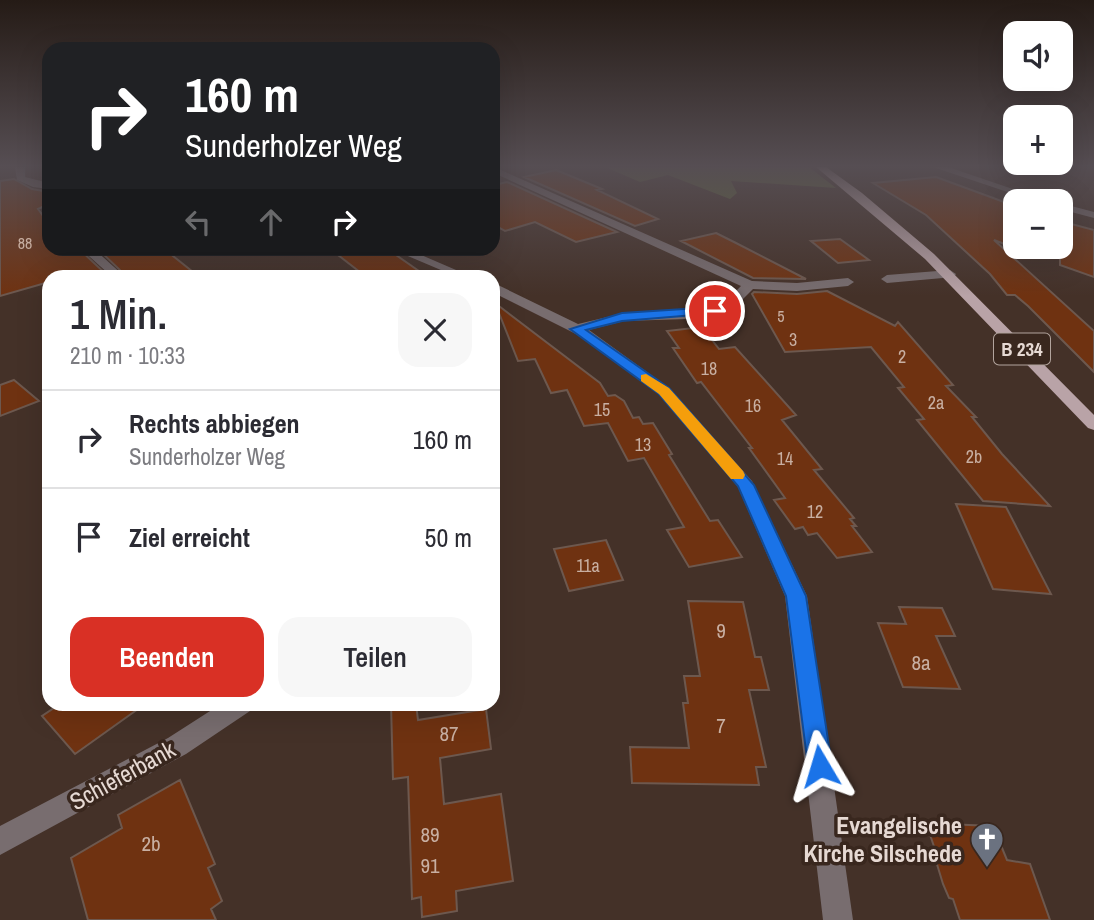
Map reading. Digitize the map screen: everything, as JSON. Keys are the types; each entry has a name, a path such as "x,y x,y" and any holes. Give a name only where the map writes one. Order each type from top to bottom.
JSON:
{"main road":[{"name":"B 234","path":"876,210 950,274 1094,425"}],"street":[{"path":"583,210 750,285 797,287 848,282"},
{"path":"1075,210 1094,215"},
{"path":"94,256 111,270"},
{"path":"414,256 449,270"},
{"path":"887,279 950,274"},
{"path":"576,329 622,317 707,313 724,309 737,300 741,290 750,285"},
{"path":"500,291 576,329 664,391 746,485 796,596 819,756 838,920"},
{"name":"Schieferbank","path":"0,841 177,746 230,711"}],"building":[{"path":"0,210 39,210 42,214 42,256 87,256 102,270 42,270 42,284 0,296"},
{"path":"500,210 568,210 617,232 576,242 535,222 505,231 500,228"},
{"path":"599,210 639,210 658,219 635,226"},
{"path":"918,210 1003,210 1003,243 994,240 1003,248 1003,259 1015,259 1094,331 1094,372 1028,306 1015,295 1007,295 990,274"},
{"path":"1073,224 1094,230 1094,277 1060,265 1060,259 1073,259"},
{"path":"716,233 806,279 753,278 681,241"},
{"path":"840,239 869,260 838,263 811,241"},
{"path":"105,256 173,256 190,270 120,270"},
{"path":"339,256 397,256 417,270 357,270"},
{"path":"827,291 895,326 898,322 953,385 946,386 976,417 972,417 1002,454 1050,506 983,501 917,420 924,419 898,388 904,387 871,347 785,352 752,294"},
{"path":"500,307 600,383 608,396 615,395 624,401 633,418 639,417 643,424 653,423 672,454 669,455 710,521 718,520 742,557 689,567 667,530 684,527 644,458 628,461 608,423 584,426 567,390 551,393 535,359 518,361 500,316"},
{"path":"702,327 719,349 735,347 796,415 782,420 822,469 814,470 854,518 850,519 856,526 852,526 872,552 837,558 817,533 808,535 803,527 795,529 774,500 785,498 749,448 752,448 701,382 697,383 673,348 679,348 667,331"},
{"path":"14,380 39,401 0,416 0,385"},
{"path":"956,504 1006,507 1051,594 993,589"},
{"path":"606,540 623,580 569,591 554,549"},
{"path":"688,601 743,602 755,657 761,657 769,690 749,690 766,767 756,767 759,785 632,783 630,747 689,748 683,703 688,703 684,676 700,676"},
{"path":"899,607 942,608 955,636 936,636 960,689 903,687 878,623 906,624"},
{"path":"50,711 135,711 75,754 42,716"},
{"path":"391,711 417,711 418,720 486,711 491,749 440,758 444,804 501,794 513,881 456,891 457,911 422,917 421,897 412,899 408,777 393,779"},
{"path":"180,780 215,864 208,868 222,901 211,909 216,920 88,920 71,858 122,828 118,815"},
{"name":"Evangelische Kirche Silschede","path":"941,821 945,824 993,826 1007,860 1030,864 1050,920 960,920 953,899 949,898 943,884 936,861 939,861 928,829"}],"slow traffic":[{"path":"646,378 664,391 737,475"}],"place":[{"name":"Evangelische Kirche Silschede","path":"987,869"}],"route":[{"path":"715,311 622,317 576,329 587,334 664,391 746,485 796,596 820,766"}]}
